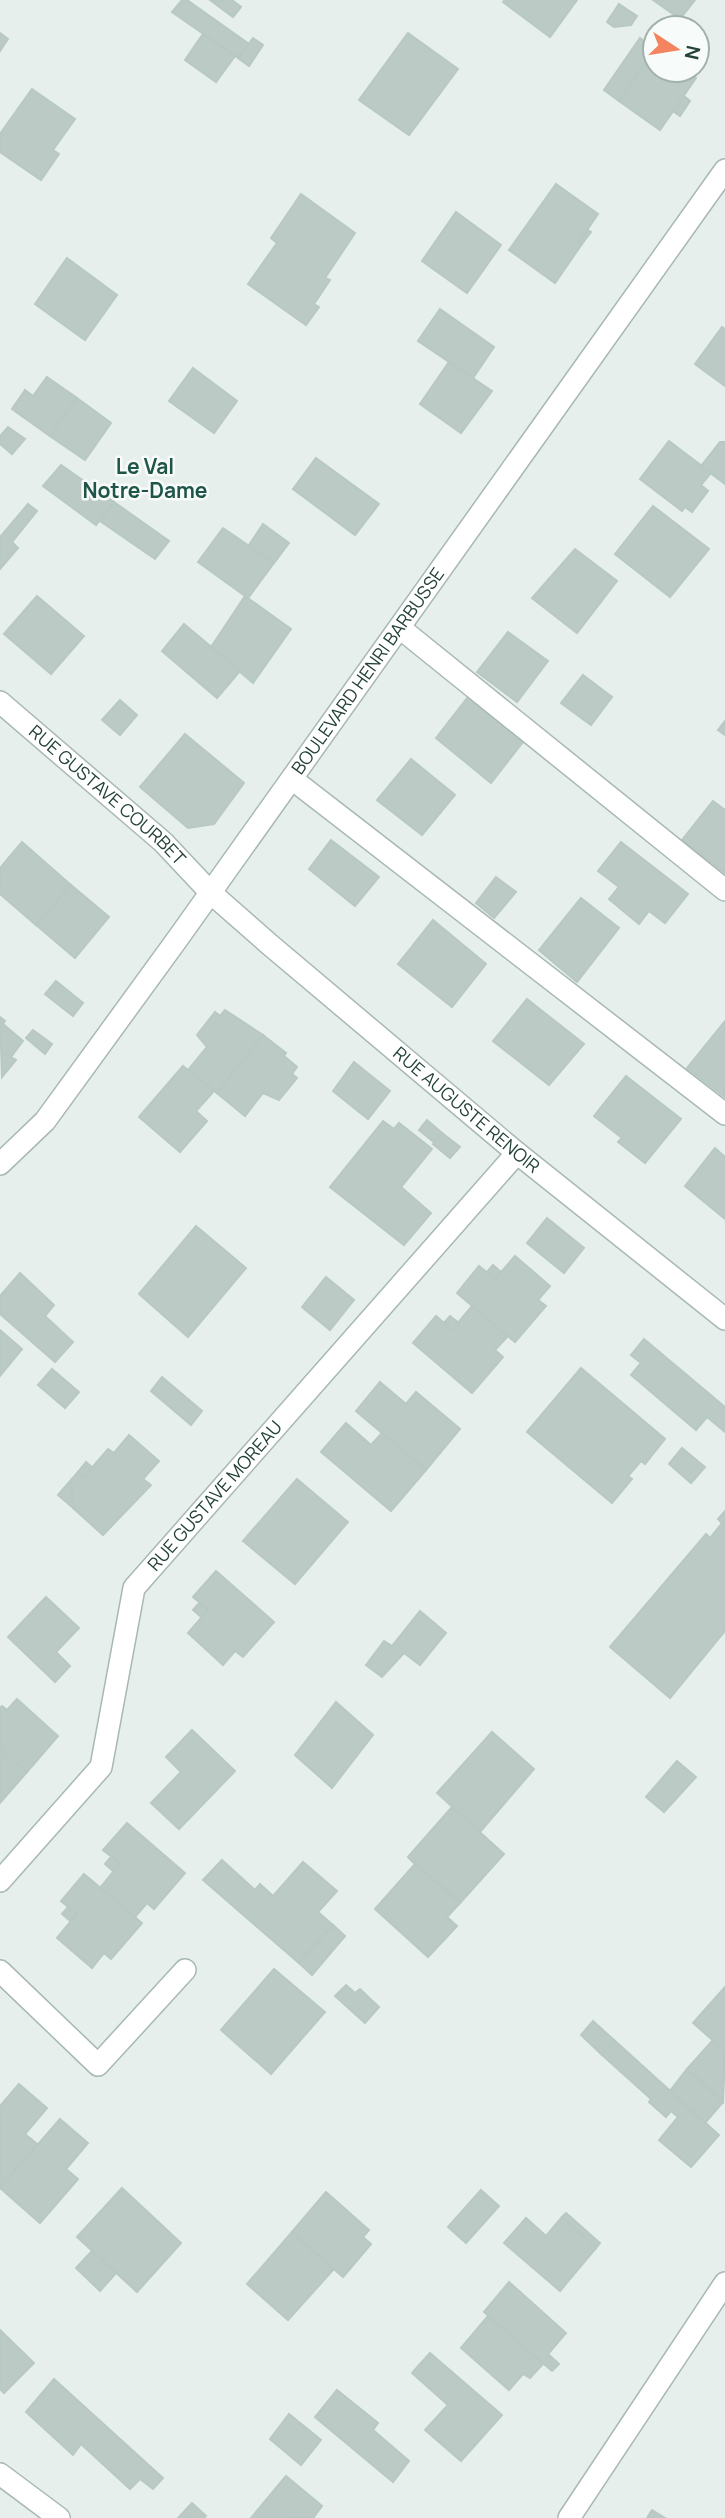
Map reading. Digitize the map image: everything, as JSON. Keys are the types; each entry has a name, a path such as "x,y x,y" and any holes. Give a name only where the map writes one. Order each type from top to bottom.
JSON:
{"street":[{"name":"BOULEVARD HENRI BARBUSSE","path":"0,1164 45,1121 211,893 725,170"},
{"path":"400,628 725,890"},
{"name":"RUE GUSTAVE COURBET","path":"0,702 163,842 211,893"},
{"path":"292,779 725,1114"},
{"name":"RUE AUGUSTE RENOIR","path":"211,893 517,1153 725,1319"},
{"name":"RUE GUSTAVE MOREAU","path":"0,1881 101,1767 134,1588 517,1153"},
{"path":"0,1971 98,2065 185,1970"},
{"path":"569,2518 722,2295"},
{"path":"0,2474 59,2518"}],"building":[{"path":"182,0 187,0 249,44 238,58 172,12"},
{"path":"210,0 232,0 241,7 233,17"},
{"path":"577,0 550,37 503,2"},
{"path":"653,0 695,0 684,14 673,14"},
{"path":"619,4 637,16 631,25 614,27 607,22"},
{"path":"0,33 8,39 0,51"},
{"path":"408,33 458,69 409,135 359,100"},
{"path":"203,34 235,56 216,82 185,60"},
{"path":"253,38 263,45 249,66 238,58"},
{"path":"640,38 641,69 619,101 604,90"},
{"path":"641,69 641,84 692,84 660,130 619,101"},
{"path":"32,89 75,119 53,150 59,154 41,180 0,152 0,134"},
{"path":"684,96 690,101 680,116 673,111"},
{"path":"556,184 598,214 579,242 582,244 555,283 509,250"},
{"path":"301,194 355,233 325,278 330,280 314,304 319,307 306,325 248,284 277,243 271,238"},
{"path":"456,212 501,245 467,293 422,261"},
{"path":"588,230 591,232 582,244 579,242"},
{"path":"67,258 117,295 85,340 35,304"},
{"path":"440,309 494,347 473,378 418,341"},
{"path":"722,327 725,329 725,386 695,364"},
{"path":"449,362 492,391 461,433 420,404"},
{"path":"193,368 237,401 214,433 169,401"},
{"path":"47,377 77,398 50,436 12,409 25,390 33,396"},
{"path":"77,398 111,423 85,460 50,436"},
{"path":"8,427 25,439 12,454 0,444 0,436"},
{"path":"669,441 711,473 701,485 708,491 692,512 685,507 682,511 640,479"},
{"path":"720,442 725,442 725,484 701,466"},
{"path":"316,458 379,504 355,535 293,489"},
{"path":"61,465 114,502 96,525 43,486"},
{"path":"114,502 169,541 155,559 100,521"},
{"path":"28,504 37,511 12,542 18,548 0,569 0,537"},
{"path":"653,506 709,549 670,597 615,554"},
{"path":"263,524 289,543 274,563 249,545"},
{"path":"223,528 274,563 248,598 198,562"},
{"path":"575,549 617,581 577,633 532,598"},
{"path":"37,596 84,636 51,674 4,634"},
{"path":"245,596 291,629 253,683 211,647"},
{"path":"184,624 240,671 217,698 162,651"},
{"path":"508,632 548,661 517,702 477,672"},
{"path":"583,675 612,697 591,725 561,703"},
{"path":"468,697 523,742 491,783 436,738"},
{"path":"120,700 137,715 120,735 102,720"},
{"path":"725,721 725,735 718,730"},
{"path":"185,734 244,783 214,824 188,828 140,787"},
{"path":"411,759 455,795 422,835 377,800"},
{"path":"713,801 725,810 725,873 682,840"},
{"path":"331,840 379,877 355,906 309,869"},
{"path":"22,842 71,885 36,925 0,894 0,868"},
{"path":"621,842 688,894 665,923 649,911 639,924 609,899 619,887 598,871"},
{"path":"496,877 516,892 494,918 476,903"},
{"path":"71,885 109,917 75,958 36,925"},
{"path":"581,898 619,928 577,982 539,950"},
{"path":"433,920 486,964 452,1007 398,964"},
{"path":"56,981 83,1003 73,1016 45,994"},
{"path":"527,999 584,1044 549,1085 493,1041"},
{"path":"225,1010 263,1035 217,1093 188,1070 207,1047 197,1035 215,1012 220,1016"},
{"path":"0,1017 5,1021 3,1024 23,1041 11,1057 16,1060 2,1077"},
{"path":"725,1021 725,1097 687,1068"},
{"path":"33,1030 52,1044 45,1054 26,1038"},
{"path":"263,1035 286,1053 284,1056 297,1067 292,1074 297,1078 279,1100 263,1093 245,1116 217,1093"},
{"path":"354,1062 390,1091 368,1119 333,1091"},
{"path":"183,1066 214,1091 196,1111 207,1121 180,1152 139,1117"},
{"path":"626,1076 681,1119 645,1163 618,1142 622,1138 594,1116"},
{"path":"427,1120 442,1133 435,1143 419,1130"},
{"path":"383,1121 394,1129 399,1123 432,1149 401,1187 431,1213 404,1245 330,1187"},
{"path":"442,1133 460,1147 450,1158 433,1144"},
{"path":"715,1148 725,1157 725,1219 685,1186"},
{"path":"547,1218 584,1248 564,1273 527,1243"},
{"path":"196,1226 246,1268 188,1337 139,1294"},
{"path":"515,1256 550,1286 538,1300 546,1306 515,1342 457,1293 479,1266 495,1279"},
{"path":"493,1265 501,1272 495,1279 487,1272"},
{"path":"20,1273 54,1305 45,1316 73,1342 55,1362 0,1314 0,1296"},
{"path":"326,1277 354,1300 330,1330 302,1307"},
{"path":"472,1306 508,1336 495,1350 503,1357 472,1393 413,1343 436,1316 452,1330"},
{"path":"450,1316 459,1323 452,1330 444,1323"},
{"path":"0,1330 22,1349 0,1376"},
{"path":"644,1339 725,1407 725,1432 707,1417 696,1430 631,1375 641,1363 631,1355"},
{"path":"581,1368 665,1439 645,1464 641,1461 628,1476 632,1479 612,1503 527,1432"},
{"path":"52,1369 79,1392 65,1408 38,1385"},
{"path":"162,1377 202,1411 191,1425 151,1391"},
{"path":"380,1382 406,1404 416,1392 460,1429 426,1470 356,1411"},
{"path":"346,1423 371,1445 382,1433 426,1470 391,1511 321,1452"},
{"path":"129,1435 159,1461 143,1479 151,1485 103,1535 73,1508 71,1480 78,1472 84,1477 108,1449 114,1453"},
{"path":"682,1448 705,1467 691,1483 669,1464"},
{"path":"86,1462 93,1468 84,1477 78,1472"},
{"path":"297,1479 348,1522 295,1584 243,1541"},
{"path":"71,1480 73,1508 58,1495"},
{"path":"725,1511 725,1631 670,1698 610,1647 706,1534 710,1538 722,1523 718,1519"},
{"path":"216,1571 274,1622 243,1657 235,1651 223,1665 188,1633 208,1610 193,1597"},
{"path":"46,1597 79,1628 56,1652 70,1666 55,1682 8,1637"},
{"path":"199,1603 208,1610 201,1617 193,1610"},
{"path":"420,1611 446,1633 420,1665 404,1653 382,1677 366,1665 384,1641 392,1646"},
{"path":"17,1699 58,1736 27,1772 0,1749 0,1708 2,1706 7,1710"},
{"path":"336,1702 373,1735 332,1788 295,1755"},
{"path":"192,1730 235,1771 179,1829 151,1803 181,1772 166,1757"},
{"path":"492,1732 534,1769 480,1832 437,1793"},
{"path":"0,1749 27,1772 0,1803"},
{"path":"677,1761 696,1777 664,1812 646,1797"},
{"path":"452,1807 504,1854 460,1903 408,1857"},
{"path":"127,1823 185,1873 154,1909 147,1903 135,1917 100,1888 120,1863 103,1850"},
{"path":"111,1857 120,1863 113,1871 105,1864"},
{"path":"408,1857 460,1903 447,1917 457,1926 428,1957 375,1909 415,1864"},
{"path":"222,1860 255,1890 260,1884 273,1896 303,1862 337,1891 318,1912 333,1925 299,1963 203,1880"},
{"path":"84,1874 142,1923 111,1959 104,1953 92,1968 57,1938 77,1914 61,1901"},
{"path":"68,1907 77,1914 70,1921 62,1914"},
{"path":"333,1925 345,1936 312,1975 299,1963"},
{"path":"274,1969 325,2012 271,2074 221,2030"},
{"path":"346,1985 355,1993 360,1989 379,2007 365,2023 335,1996"},
{"path":"725,1987 725,2051 693,2023"},
{"path":"593,2021 614,2040 602,2055 581,2035"},
{"path":"614,2040 719,2135 691,2167 659,2140 678,2117 671,2111 666,2117 649,2102 651,2099 602,2055"},
{"path":"713,2040 725,2051 723,2102 687,2069"},
{"path":"687,2069 723,2102 705,2123 670,2091"},
{"path":"19,2084 47,2108 25,2134 37,2144 0,2188 0,2106"},
{"path":"60,2119 88,2143 66,2169 78,2179 40,2223 0,2188"},
{"path":"122,2188 181,2243 137,2292 77,2237"},
{"path":"481,2190 499,2206 466,2243 448,2227"},
{"path":"326,2192 369,2230 363,2237 371,2244 343,2277 292,2232"},
{"path":"566,2213 600,2243 596,2248 562,2217"},
{"path":"562,2217 596,2248 560,2291 504,2243 526,2218 546,2236"},
{"path":"292,2232 333,2270 288,2320 247,2284"},
{"path":"92,2251 116,2273 100,2291 76,2268"},
{"path":"509,2282 566,2333 548,2354 559,2364 552,2371 484,2312"},
{"path":"488,2316 543,2364 530,2378 523,2374 509,2390 461,2348"},
{"path":"0,2330 34,2363 4,2393 0,2389"},
{"path":"430,2353 502,2415 461,2461 425,2430 448,2405 412,2373"},
{"path":"54,2379 163,2478 153,2489 140,2479 130,2489 81,2444 73,2455 26,2412"},
{"path":"337,2390 378,2423 373,2430 409,2461 393,2482 315,2417"},
{"path":"289,2414 321,2440 301,2465 270,2439"},
{"path":"286,2476 322,2506 314,2517 251,2518"},
{"path":"192,2503 206,2516 178,2518"},
{"path":"652,2510 665,2518 647,2518"}],"district":[{"name":"Le Val Notre-Dame","path":"145,479"}]}
